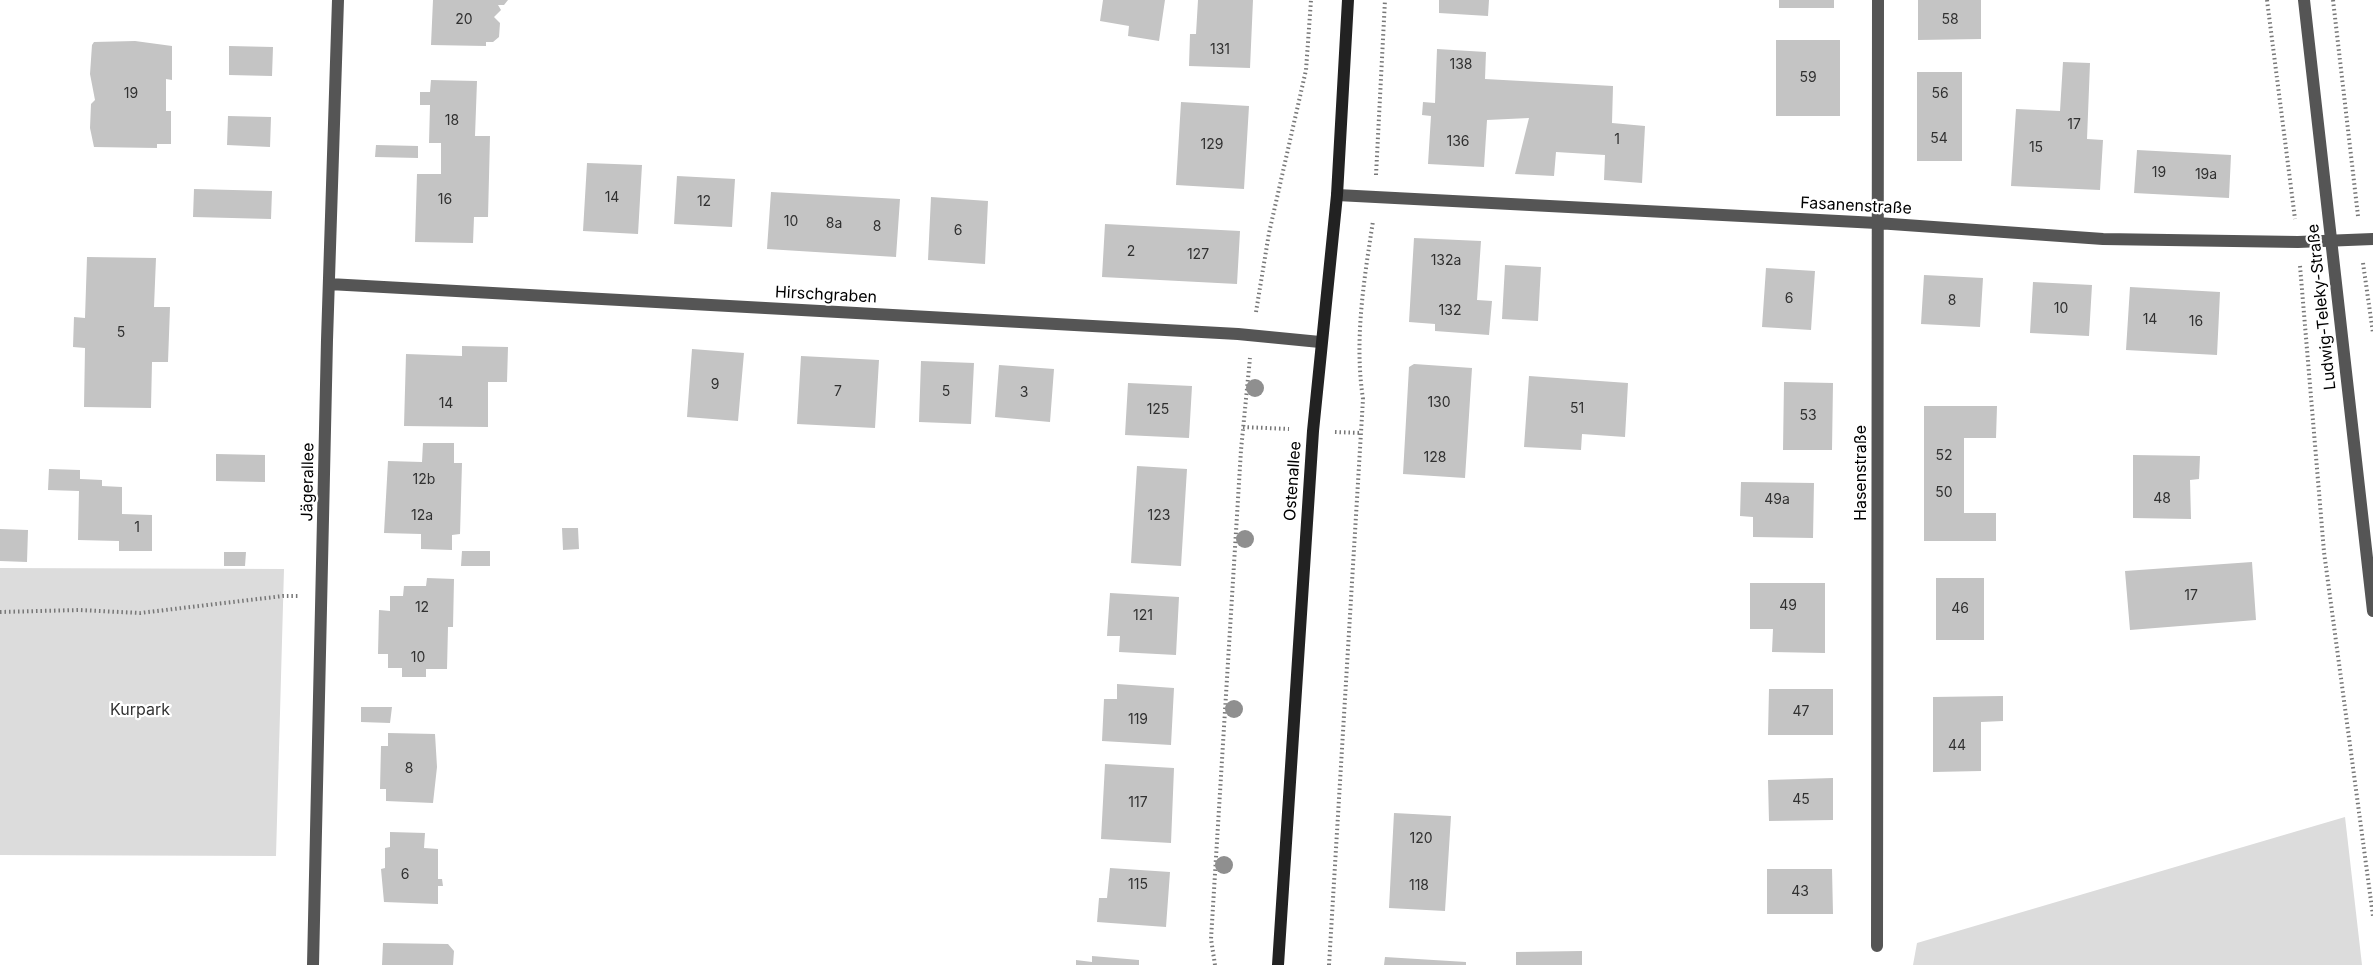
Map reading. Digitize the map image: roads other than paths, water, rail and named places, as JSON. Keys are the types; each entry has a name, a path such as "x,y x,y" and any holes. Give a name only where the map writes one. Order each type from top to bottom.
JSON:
{"main road":[{"name":"Ostenallee","path":"1278,965 1320,342 1337,195 1348,0"}],"street":[{"name":"Jägerallee","path":"313,965 338,0"},
{"name":"Hasenstraße","path":"1877,946 1878,0"},
{"name":"Ludwig-Teleky-Straße","path":"2304,0 2373,611"},
{"name":"Fasanenstraße","path":"1337,195 1877,223 2103,239 2298,242 2367,240"},
{"name":"Hirschgraben","path":"329,284 1253,335 1320,342"}],"park label":[{"name":"Kurpark","path":"140,710"}]}
